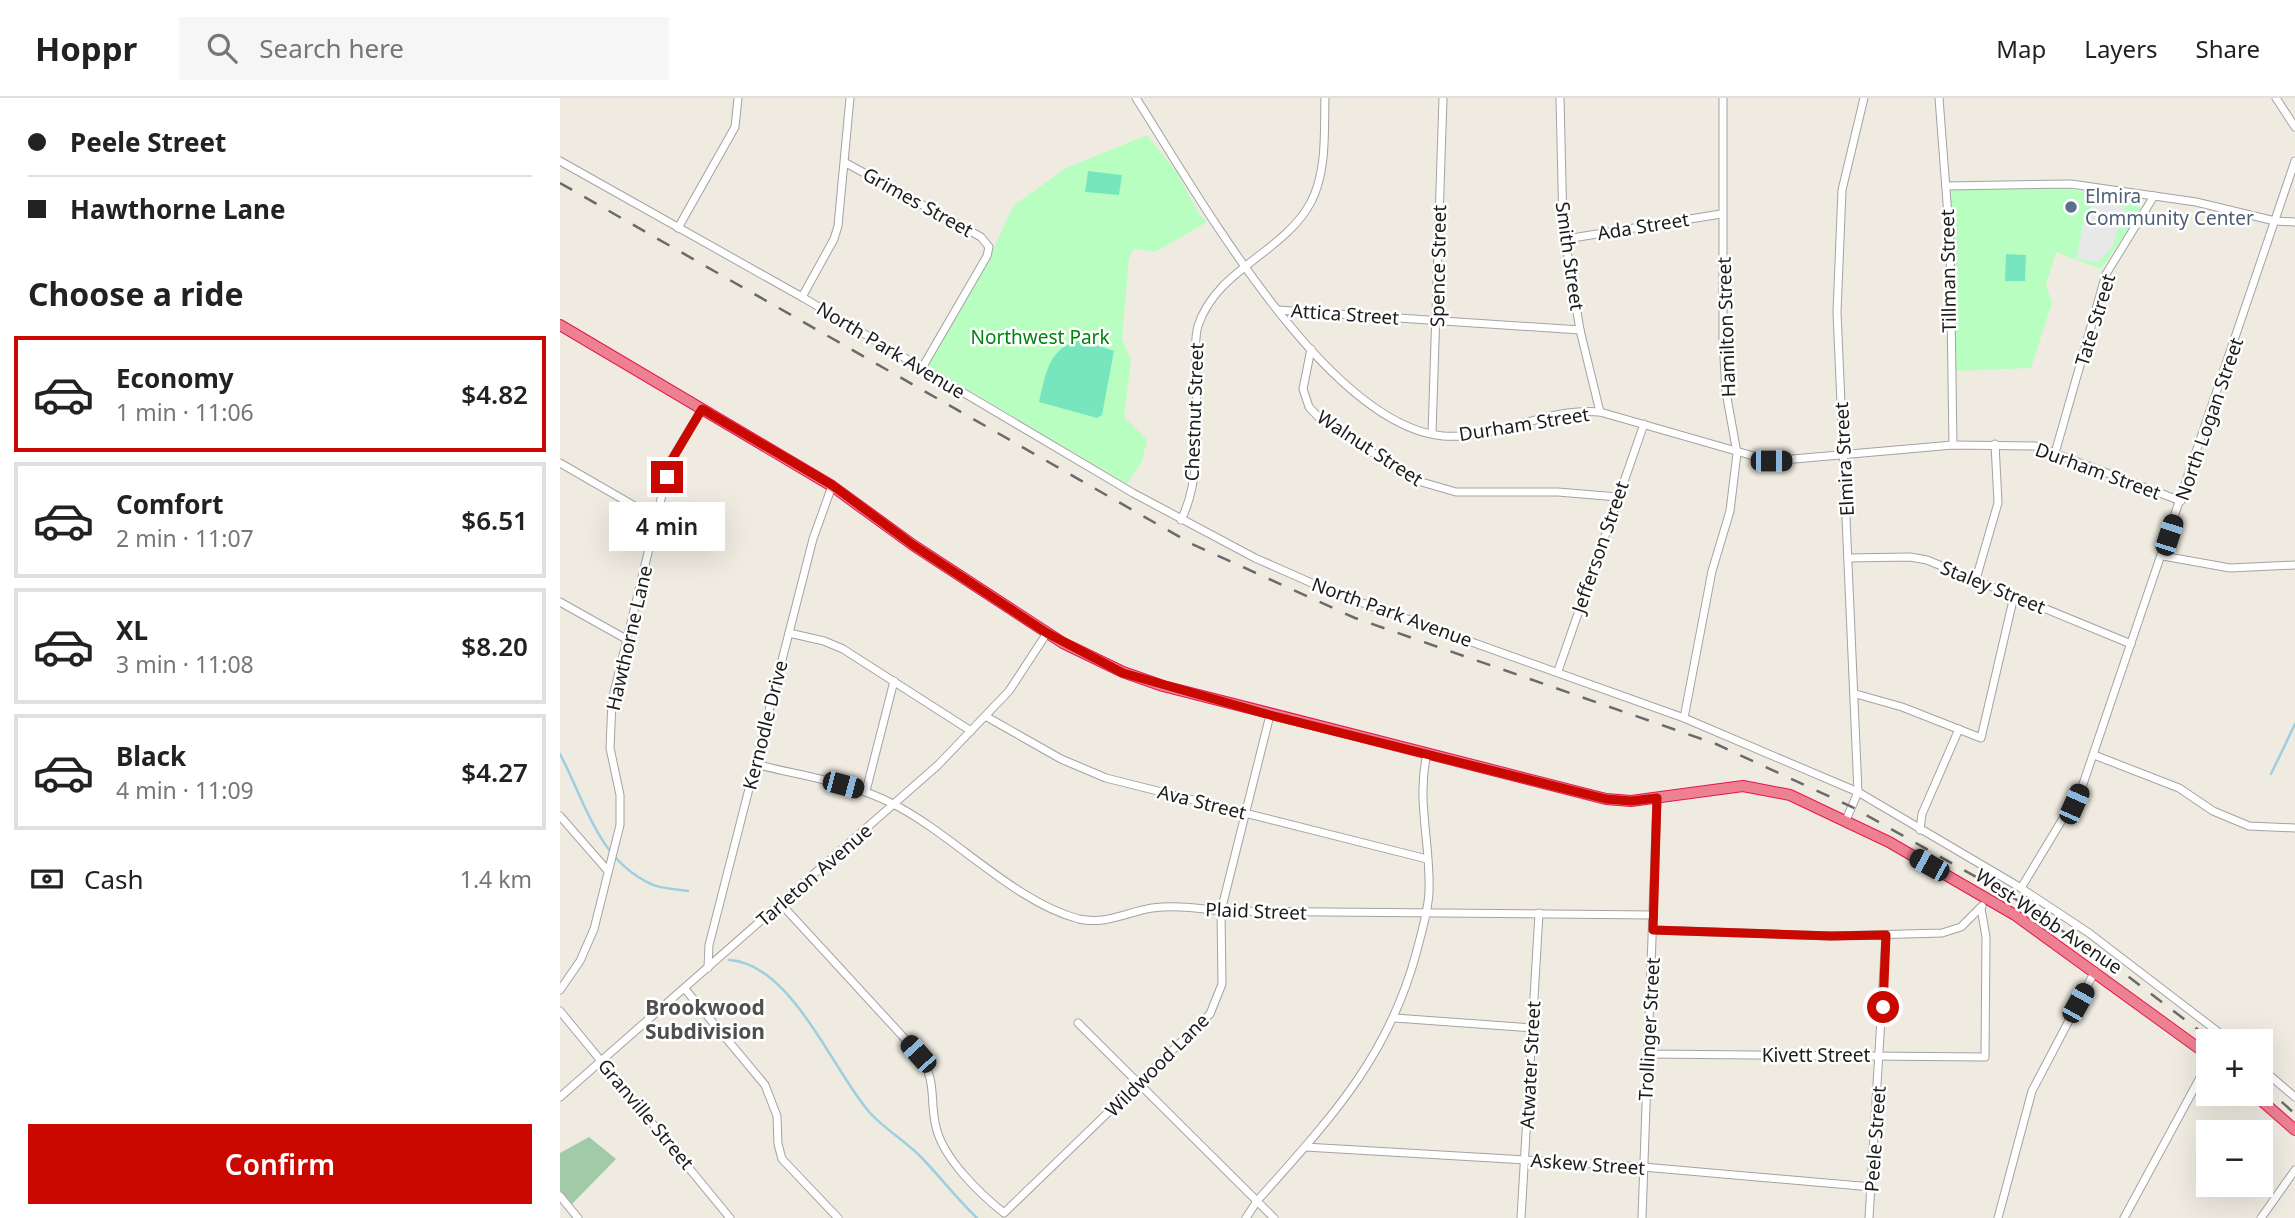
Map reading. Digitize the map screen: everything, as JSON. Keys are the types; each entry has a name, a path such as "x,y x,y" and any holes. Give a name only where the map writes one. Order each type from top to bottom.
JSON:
{"highway":[{"name":"West Webb Avenue","path":"560,325 832,485 913,545 1047,633 1100,662 1137,678 1270,715 1606,799 1631,801 1715,788 1754,787 1790,795 1846,820 1989,899 2095,971 2196,1046"},
{"path":"2267,1106 2295,1130"}],"street":[{"path":"678,228 735,127 738,98"},
{"path":"802,297 834,239 846,163 850,98"},
{"name":"Durham Street","path":"1136,98 1245,267 1278,310 1340,379 1374,407 1407,426 1432,433 1466,435 1574,412 1600,412 1771,461 1953,445 2035,446 2181,501"},
{"name":"Chestnut Street","path":"1181,520 1190,495 1194,465 1198,327 1214,295 1290,228 1312,201 1322,166 1325,98"},
{"name":"Spence Street","path":"1432,433 1443,98"},
{"name":"Smith Street","path":"1560,98 1562,209 1580,330 1600,412"},
{"name":"Hamilton Street","path":"1684,718 1712,571 1730,511 1737,453 1725,379 1721,214 1723,98"},
{"name":"Elmira Street","path":"1846,820 1858,792 1856,694 1837,312 1842,190 1864,98"},
{"name":"Tillman Street","path":"1939,98 1946,186 1953,445"},
{"path":"2276,98 2295,127"},
{"name":"North Park Avenue","path":"560,161 802,297 1181,520 1332,592 1684,718 1858,792 2021,888 2131,963 2215,1029"},
{"name":"North Logan Street","path":"2021,888 2074,804 2094,755 2295,161"},
{"name":"Grimes Street","path":"846,163 981,237 988,244 987,256 922,368"},
{"path":"1946,186 2071,184 2154,196 2275,221 2295,222"},
{"name":"Tate Street","path":"2055,453 2106,274 2154,196"},
{"name":"Ada Street","path":"1566,239 1721,214"},
{"name":"Attica Street","path":"1278,310 1580,330"},
{"name":"Walnut Street","path":"1311,349 1303,389 1309,407 1322,421 1418,481 1456,492 1558,492 1618,497"},
{"name":"Hawthorne Lane","path":"560,990 589,942 621,814 608,727 626,639 670,463 702,409"},
{"name":"Jefferson Street","path":"1558,671 1644,424"},
{"path":"1976,579 1998,503 1995,444"},
{"path":"560,463 657,519"},
{"name":"Kernodle Drive","path":"708,968 709,945 815,530 832,485"},
{"path":"2163,556 2230,568 2295,565"},
{"name":"Staley Street","path":"1848,558 1920,558 2132,644"},
{"path":"1856,694 1981,738 2014,596"},
{"path":"560,602 626,639"},
{"path":"789,633 824,641 843,649 971,731"},
{"name":"Tarleton Avenue","path":"560,1097 895,804 987,717 1015,683 1047,633"},
{"path":"866,791 894,681"},
{"name":"Wildwood Lane","path":"781,904 918,1054 931,1078 936,1127 943,1146 1004,1213 1202,1024 1217,1000 1223,972 1222,911 1270,715"},
{"name":"Ava Street","path":"987,717 1085,771 1427,859"},
{"path":"1920,830 1922,814 1959,729"},
{"path":"1246,1218 1257,1201 1357,1085 1395,1018 1426,912 1427,859 1423,789 1427,754"},
{"path":"2094,755 2179,788 2213,811 2249,826 2295,828"},
{"name":"Plaid Street","path":"755,764 866,791 895,804 1021,890 1069,915 1108,921 1149,909 1172,906 1222,911 1653,915"},
{"name":"Trollinger Street","path":"1642,1218 1657,798"},
{"path":"560,816 608,871"},
{"path":"1653,930 1831,936 1952,931 1961,927 1989,899"},
{"name":"Kivett Street","path":"1648,1054 1985,1057 1986,937 1981,908"},
{"name":"Atwater Street","path":"1521,1218 1539,913"},
{"name":"Peele Street","path":"1869,1218 1881,1056 1886,935"},
{"path":"1998,1218 2032,1091 2095,971"},
{"path":"685,989 765,1084 777,1116 778,1144 782,1159 838,1218"},
{"name":"Granville Street","path":"560,1011 730,1218"},
{"path":"1395,1018 1532,1028"},
{"path":"1078,1023 1274,1218"},
{"path":"2273,1078 2295,1097"},
{"path":"2124,1218 2196,1085"},
{"name":"Askew Street","path":"1305,1147 1643,1167 1872,1187"},
{"path":"2261,1218 2295,1170"},
{"path":"560,1196 578,1218"}],"green space":[{"name":"Northwest Park","path":"1147,135 1176,171 1199,214 1207,222 1155,252 1134,249 1129,259 1122,339 1131,360 1124,417 1147,440 1142,461 1127,484 926,365 993,250 1013,206 1066,168"},
{"path":"1088,171 1122,175 1119,195 1085,192"},
{"path":"2053,187 2127,197 2137,200 2141,211 2101,269 2056,252 2046,285 2052,303 2031,368 1956,371 1953,369 1950,195 1954,189"},
{"path":"2006,254 2026,255 2025,281 2005,281"},
{"path":"1083,340 1114,351 1102,415 1097,418 1039,402 1047,371 1056,354 1072,343"},
{"path":"589,1137 616,1159 569,1207 560,1196 560,1153"}],"shaded area":[{"path":"2092,202 2125,207 2112,247 2098,263 2077,258 2083,224 2089,222"}],"waterway":[{"path":"2271,774 2295,724"},
{"path":"560,754 595,827 618,860 651,884 688,891"},
{"path":"729,960 751,966 772,979 809,1022 870,1113 919,1155 977,1218"}],"railway":[{"path":"560,183 1192,544 1355,618 1716,744 1852,807 2017,900 2117,968 2197,1029"},
{"path":"2273,1094 2295,1114"}],"place":[{"name":"Elmira Community Center","path":"2071,207"}],"district":[{"name":"Brookwood Subdivision","path":"705,1020"}],"route":[{"path":"667,477 670,463 702,409 832,485 913,545 1047,633 1123,673 1270,715 1606,799 1631,801 1657,798 1653,930 1831,936 1886,935 1883,1007"}]}
